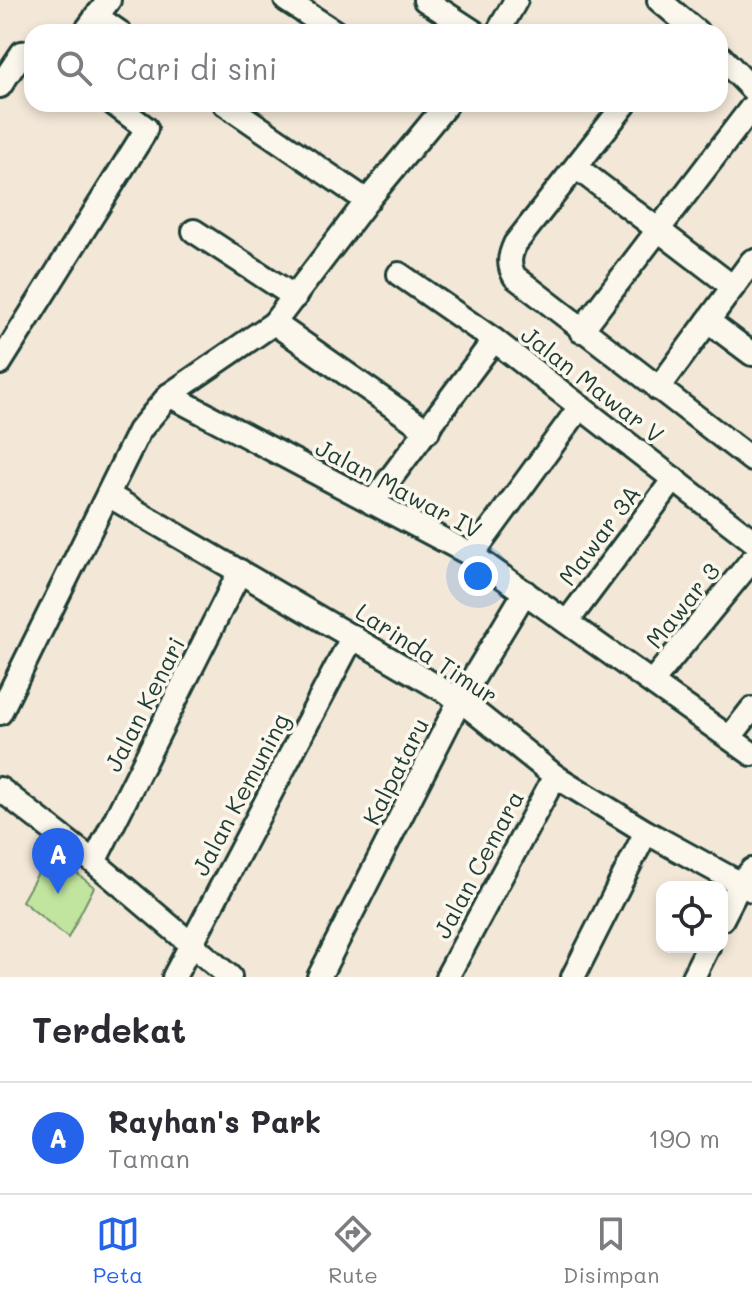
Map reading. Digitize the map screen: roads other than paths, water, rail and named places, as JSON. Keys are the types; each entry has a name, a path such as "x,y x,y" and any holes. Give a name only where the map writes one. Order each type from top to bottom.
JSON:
{"street":[{"path":"286,0 323,24"},
{"path":"425,0 462,24"},
{"path":"502,24 516,0"},
{"path":"659,0 683,24"},
{"path":"0,86 24,53"},
{"path":"728,64 752,89"},
{"path":"581,331 752,107"},
{"path":"0,363 146,128 125,112"},
{"path":"237,112 367,201"},
{"path":"0,713 139,431 169,395 274,323 367,201 440,112"},
{"path":"619,112 509,256 515,277 581,331 752,460"},
{"path":"576,167 733,287"},
{"path":"194,231 295,297"},
{"path":"658,389 752,261"},
{"name":"Jalan Mawar V","path":"399,274 494,340 752,540"},
{"path":"708,321 752,354"},
{"path":"274,323 428,431"},
{"path":"372,503 494,340"},
{"name":"Jalan Mawar IV","path":"169,395 472,555 752,754"},
{"path":"472,555 580,407"},
{"name":"Mawar 3A","path":"567,622 674,479"},
{"name":"Larinda Timur","path":"108,495 460,700 555,776 646,832 748,881"},
{"name":"Mawar 3","path":"652,682 752,560"},
{"name":"Jalan Kenari","path":"94,862 240,571"},
{"name":"Kalpataru","path":"319,977 460,700 525,592"},
{"name":"Jalan Kemuning","path":"174,977 353,636"},
{"path":"730,737 752,709"},
{"name":"Jalan Cemara","path":"447,977 555,776"},
{"path":"0,789 94,862 230,977"},
{"path":"573,977 646,832"},
{"path":"728,910 748,881"},
{"path":"693,977 705,953"}],"place":[{"name":"Rayhan's Park","path":"58,894"}]}
